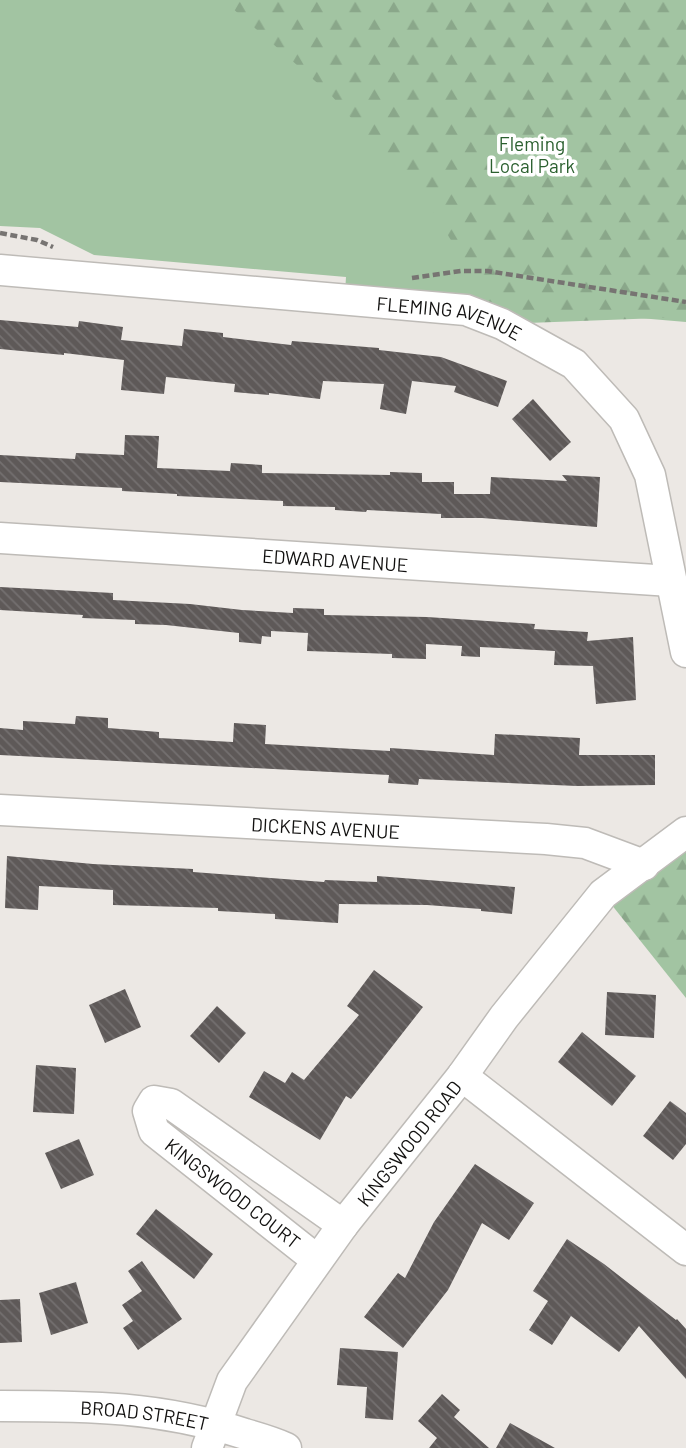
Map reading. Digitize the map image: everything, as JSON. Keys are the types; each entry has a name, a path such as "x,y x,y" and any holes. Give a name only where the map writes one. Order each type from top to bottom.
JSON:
{"street":[{"name":"FLEMING AVENUE","path":"0,270 466,310 502,324 574,364 624,419 650,475 675,543 671,581 686,652"},
{"name":"EDWARD AVENUE","path":"0,538 671,581"},
{"name":"DICKENS AVENUE","path":"0,810 546,839 586,843 645,864"},
{"path":"645,864 686,832"},
{"name":"KINGSWOOD ROAD","path":"211,1436 232,1381 343,1225 603,894 645,864"},
{"path":"462,1076 686,1250"},
{"name":"KINGSWOOD COURT","path":"317,1260 154,1131 148,1111 154,1101 171,1104 343,1225"},
{"name":"BROAD STREET","path":"0,1406 103,1406 178,1415 211,1436 286,1448"}],"green space":[{"name":"Fleming Local Park","path":"0,0 686,0 686,322 345,293 346,277 94,255 40,228 0,226"},
{"path":"223,0 686,0 686,317 502,324 435,214 331,95"},
{"path":"686,832 686,998 603,894"}],"building":[{"path":"0,320 78,327 79,321 123,327 121,340 182,346 184,329 223,333 223,337 291,345 292,341 379,348 441,357 507,381 498,407 454,392 456,386 412,381 406,414 380,409 384,384 323,381 320,399 234,392 235,384 166,377 164,394 121,390 124,360 0,349"},
{"path":"533,399 571,442 550,461 512,419"},
{"path":"125,435 159,436 157,468 230,471 231,463 262,465 262,473 422,473 422,482 454,482 454,494 490,494 491,477 567,481 562,475 600,477 597,527 482,518 441,518 441,514 283,506 283,501 177,496 122,491 122,488 0,482 0,455 75,459 76,453 124,455"},
{"path":"0,587 113,593 113,600 242,610 293,613 293,608 324,609 324,615 427,617 535,624 534,629 588,632 587,641 633,637 636,700 596,704 593,666 554,665 555,651 480,647 480,657 461,656 462,646 426,644 426,659 392,658 392,654 307,651 308,633 271,631 271,637 262,636 261,644 239,642 239,633 135,624 135,620 0,610"},
{"path":"76,716 108,718 108,728 159,732 159,738 233,742 234,723 266,725 265,744 390,751 390,748 494,755 495,734 580,738 579,755 655,755 655,785 577,786 419,779 418,785 388,783 389,775 0,755 0,728 23,730 23,721 75,724"},
{"path":"7,856 193,869 193,872 324,882 377,882 377,876 515,887 512,914 427,905 339,904 338,923 275,919 275,914 218,911 218,908 113,905 113,890 39,886 38,910 5,908"},
{"path":"374,970 423,1007 351,1099 346,1096 320,1140 249,1097 264,1071 285,1083 292,1072 304,1080 359,1015 347,1006"},
{"path":"125,989 141,1027 105,1043 89,1005"},
{"path":"607,992 656,995 654,1038 605,1035"},
{"path":"217,1006 246,1033 219,1063 190,1036"},
{"path":"582,1032 636,1076 612,1106 558,1062"},
{"path":"36,1065 76,1068 74,1114 33,1112"},
{"path":"670,1101 686,1113 686,1144 673,1160 643,1136"},
{"path":"79,1139 94,1175 61,1189 45,1153"},
{"path":"475,1164 534,1203 509,1240 482,1223 448,1290 403,1348 364,1317 398,1273 405,1278 434,1222"},
{"path":"156,1209 213,1254 194,1279 136,1234"},
{"path":"567,1239 677,1319 686,1329 686,1379 639,1326 619,1352 571,1316 552,1345 529,1330 548,1301 533,1291"},
{"path":"142,1261 182,1319 138,1350 123,1328 133,1321 122,1305 142,1291 128,1271"},
{"path":"76,1282 88,1323 51,1335 39,1293"},
{"path":"20,1299 22,1342 0,1343 0,1300"},
{"path":"340,1348 398,1352 393,1420 365,1418 367,1387 337,1385"},
{"path":"442,1394 460,1410 454,1417 489,1448 429,1448 437,1438 418,1421"},
{"path":"510,1423 555,1448 496,1448"}]}
